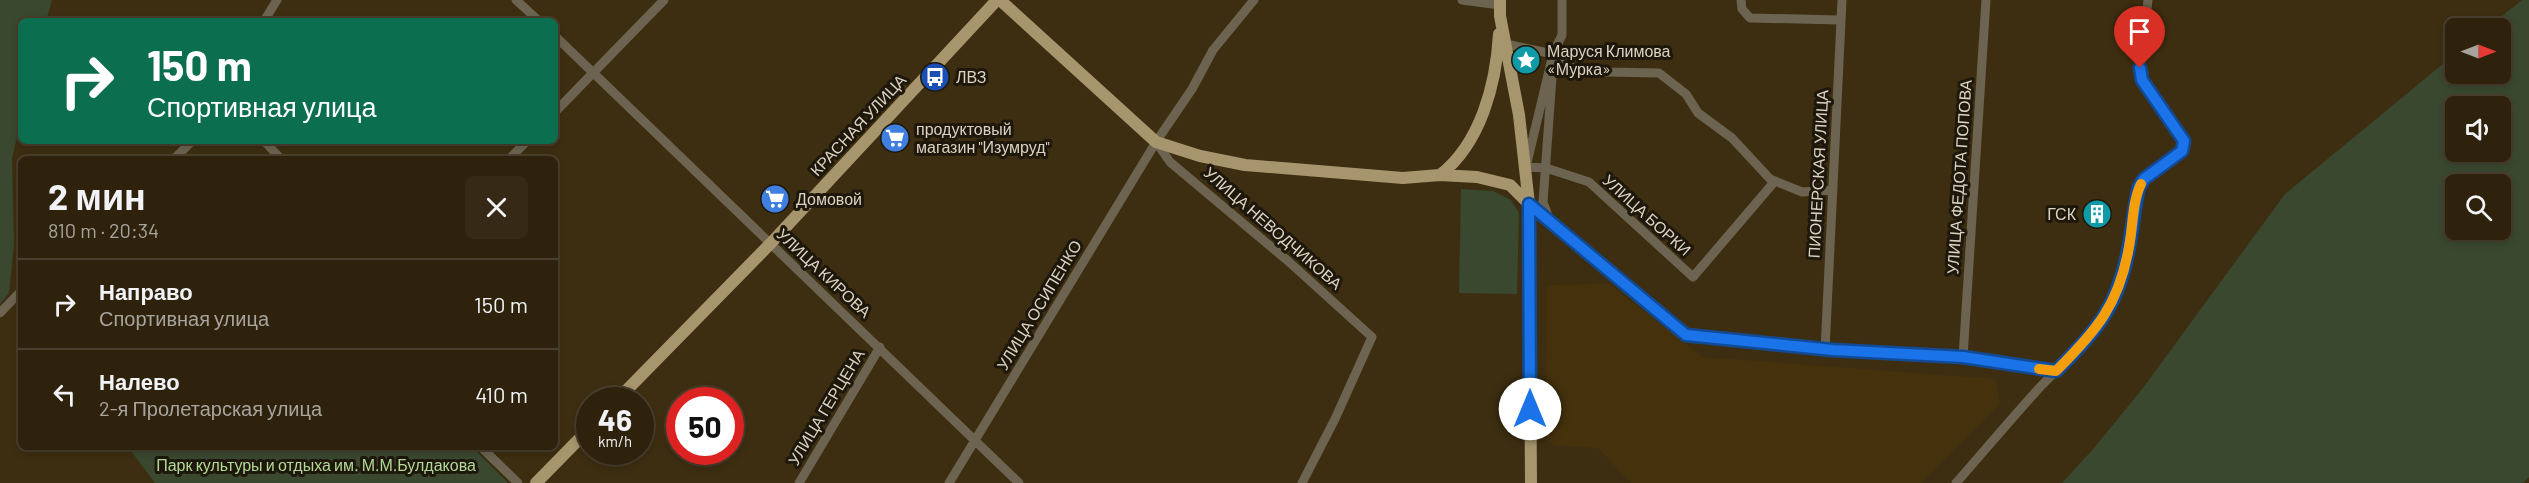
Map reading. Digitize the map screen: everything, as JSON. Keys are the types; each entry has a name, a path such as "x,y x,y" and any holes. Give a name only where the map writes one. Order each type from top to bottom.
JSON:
{"main road":[{"name":"УЛИЦА НЕВОДЧИКОВА","path":"999,0 1156,142 1200,156 1245,165 1377,177 1403,178 1440,175 1497,181 1515,189 1529,204"},
{"name":"КРАСНАЯ УЛИЦА","path":"630,387 771,243 999,0"},
{"path":"1500,7 1520,115 1529,204 1531,483"},
{"path":"1440,175 1462,154 1474,135 1486,105 1497,58 1500,7"},
{"path":"536,483 576,442"}],"street":[{"path":"266,18 277,0"},
{"path":"516,0 536,18"},
{"path":"558,109 664,0"},
{"name":"УЛИЦА ОСИПЕНКО","path":"949,483 1156,142 1192,89 1213,50 1254,0"},
{"path":"1462,0 1500,7"},
{"path":"1526,167 1553,54 1562,35 1562,0"},
{"path":"1741,0 1742,9 1750,18 1840,20"},
{"name":"ПИОНЕРСКАЯ УЛИЦА","path":"1825,350 1842,0"},
{"name":"УЛИЦА ФЕДОТА ПОПОВА","path":"1963,357 1986,0"},
{"path":"1956,483 2056,371 2091,336 2114,300 2124,273 2139,187 2144,179 2182,151 2184,147 2184,141 2142,80 2140,58 2148,0"},
{"name":"УЛИЦА КИРОВА","path":"558,39 1019,483"},
{"path":"1506,44 1553,54 1569,68 1606,72 1659,73 1686,94 1698,113 1732,138 1770,179 1802,192 1833,190"},
{"path":"1550,222 1543,202 1553,54"},
{"name":"УЛИЦА НЕВОДЧИКОВА","path":"1156,142 1170,162 1288,261 1372,337 1335,419 1302,483"},
{"path":"177,156 189,144"},
{"path":"267,144 278,156"},
{"path":"513,156 524,144"},
{"name":"УЛИЦА БОРКИ","path":"1526,167 1546,168 1589,183 1693,277 1774,181"},
{"path":"1529,204 1686,335 1825,350 1963,357 2056,371"},
{"path":"0,313 18,294"},
{"name":"УЛИЦА ГЕРЦЕНА","path":"799,483 880,347"},
{"path":"484,450 518,483"}],"shaded area":[{"path":"1609,284 1703,357 1995,379 2000,404 1921,483 1631,483 1598,448 1553,445 1546,438 1547,285"}],"green space":[{"path":"0,0 52,0 47,18 18,18 18,133 12,158 14,245 9,293 0,304"},
{"path":"2522,0 2529,0 2529,477 2523,483 2062,483 2143,388 2285,194 2445,62 2445,84 2511,84 2511,18 2500,18"},
{"path":"1461,189 1493,191 1511,200 1519,213 1517,294 1459,293"},
{"name":"Парк культуры и отдыха им. М.М.Булдакова","path":"130,450 475,450 508,483 155,483"}],"slow traffic":[{"path":"2039,369 2056,371 2091,336 2114,300 2124,273 2137,195 2141,184"}],"place":[{"name":"Маруся Климова «Мурка»","path":"1526,60"},
{"name":"ЛВЗ","path":"935,77"},
{"name":"продуктовый магазин \"Изумруд\"","path":"895,138"},
{"name":"Домовой","path":"775,199"},
{"name":"ГСК","path":"2097,214"}],"route":[{"path":"1530,409 1529,204 1686,335 1833,350 1963,357 2056,371 2091,336 2114,300 2124,273 2139,187 2144,179 2182,151 2184,147 2184,141 2142,80 2140,68"}]}
